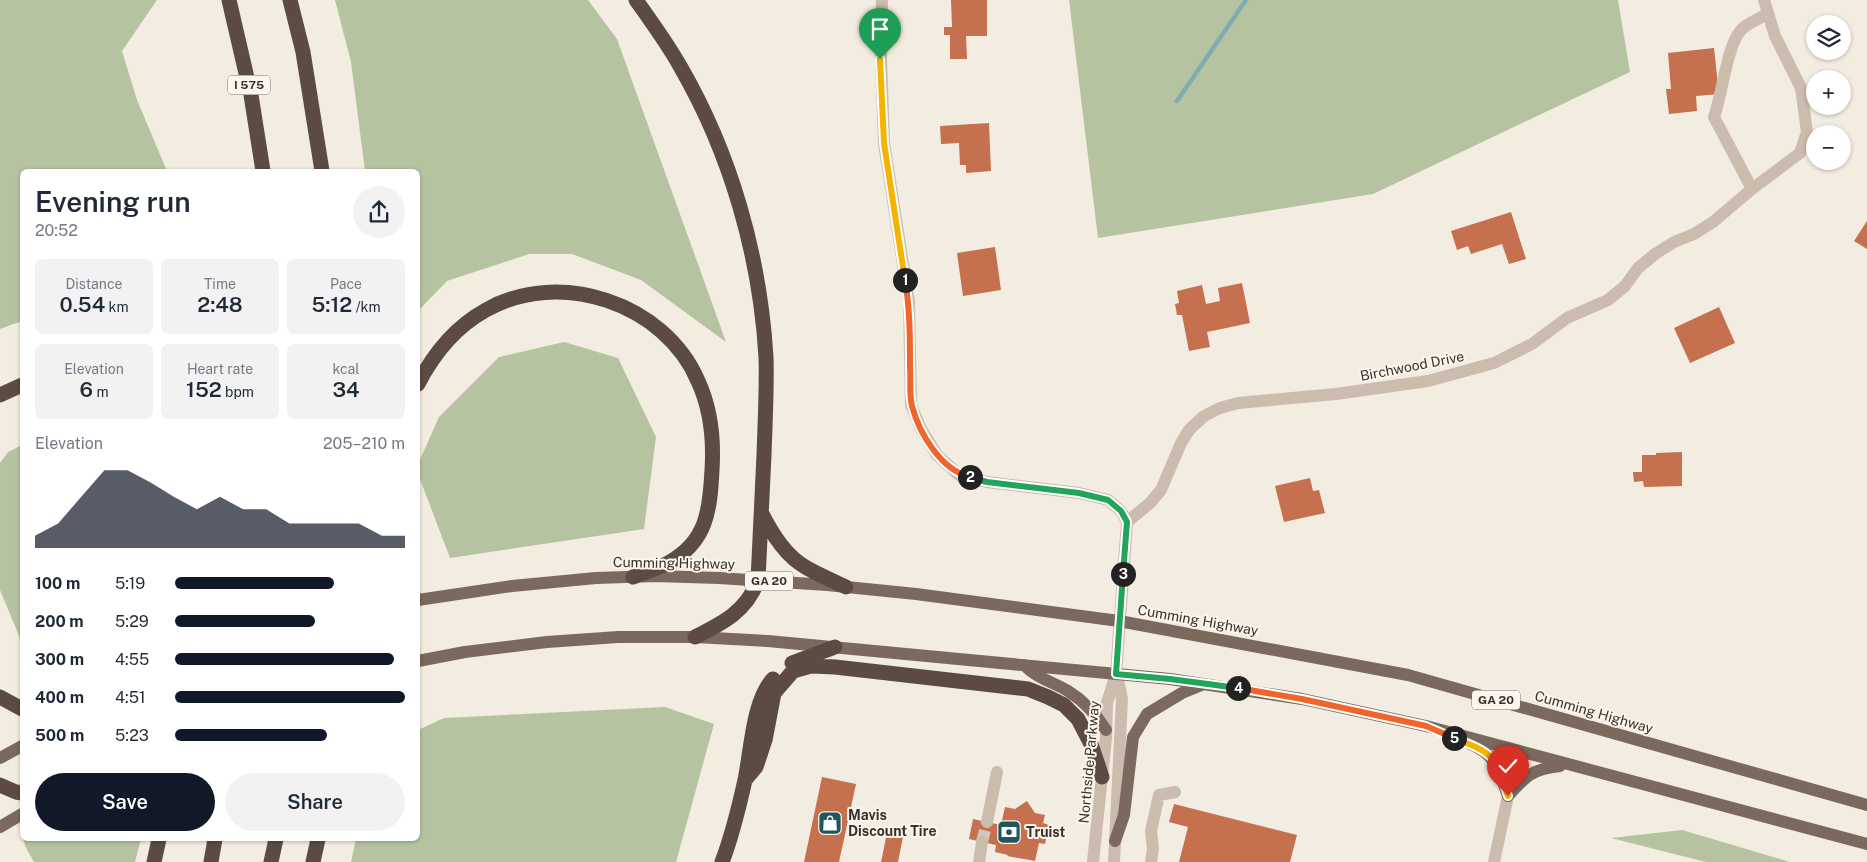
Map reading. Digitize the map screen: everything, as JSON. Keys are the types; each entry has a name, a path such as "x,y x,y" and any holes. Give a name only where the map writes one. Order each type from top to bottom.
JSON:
{"highway":[{"name":"I 575","path":"229,0 251,95 263,169"},
{"path":"290,0 303,52 322,169"},
{"path":"636,0 680,66 698,101 727,168 749,243 758,285 766,358 758,580 750,597 737,613 695,637"},
{"path":"420,380 429,363 448,338 466,323 487,309 529,295 552,292 574,293 598,298 622,306 644,318 664,334 682,354 698,380 707,406 712,430 713,454 709,509 704,526 696,541 684,554 667,564 633,577"},
{"path":"0,395 20,386"},
{"path":"761,512 778,543 798,563 846,587"},
{"path":"722,862 736,817 745,780 755,720 762,698 771,681 789,665 835,647"},
{"path":"745,780 756,767 765,740 774,693 793,672 810,666 957,680 1034,692 1064,706 1078,719 1091,744 1102,777"},
{"path":"0,697 20,708"},
{"path":"0,785 20,793"},
{"path":"154,862 159,841"},
{"path":"211,862 216,841"},
{"path":"271,862 276,841"},
{"path":"314,862 318,841"}],"main road":[{"name":"Cumming Highway","path":"420,600 512,586 596,578 758,580 916,594 1119,621 1408,675 1867,805"},
{"path":"420,661 481,650 547,642 618,637 695,637 835,647 1204,684 1302,699 1426,726 1867,844"},
{"path":"1024,665 1031,673 1068,691 1093,711 1106,730"},
{"path":"1115,841 1124,816 1133,737 1147,714 1182,693 1204,684"},
{"path":"1426,726 1481,749 1493,758 1508,796 1530,774 1541,768 1570,766"},
{"path":"0,758 20,747"},
{"path":"0,827 20,815"}],"street":[{"path":"882,0 880,59 884,143 909,302 911,405 921,429 938,455 959,474 987,482 1079,493 1108,500 1121,511 1127,522 1116,674"},
{"name":"Birchwood Drive","path":"1127,522 1150,503 1161,490 1181,443 1189,430 1204,416 1220,408 1238,403 1336,394 1428,381 1494,363 1532,344 1567,318 1608,300 1624,286 1638,268 1655,254 1713,222 1752,188 1800,153 1807,132 1801,88 1778,42 1764,0"},
{"path":"1752,188 1714,117 1731,51 1740,30 1768,14"},
{"name":"Northside Parkway","path":"1093,862 1102,777 1107,703 1116,674"},
{"name":"Northside Parkway","path":"1114,862 1122,699 1116,674"},
{"path":"987,822 997,772"},
{"path":"1150,862 1153,849 1151,832 1159,795 1175,792"},
{"path":"1494,862 1508,796"},
{"path":"978,862 982,842"}],"green space":[{"path":"0,0 157,0 122,51 137,100 166,169 20,169 20,322 0,329"},
{"path":"335,0 588,0 617,39 726,342 641,280 572,254 529,254 447,281 420,309 420,169 365,169 351,62"},
{"path":"1069,0 1618,0 1630,72 1373,194 1098,238"},
{"path":"564,342 618,358 656,437 644,529 450,558 420,479 420,460 439,417 499,357"},
{"path":"20,446 20,638 0,590 0,463 8,452"},
{"path":"665,707 714,724 676,862 351,862 356,841 420,841 420,729 444,718"},
{"path":"1682,830 1790,862 1706,862 1611,838"},
{"path":"24,841 140,841 135,862 34,862"}],"building":[{"path":"951,0 987,0 987,36 966,36 967,59 950,59 950,35 944,35 944,27 952,27"},
{"path":"1714,48 1719,94 1696,96 1697,111 1669,114 1666,89 1671,89 1668,53"},
{"path":"989,123 991,171 966,173 966,165 960,165 959,143 941,144 940,126"},
{"path":"1511,212 1526,259 1509,264 1502,244 1471,254 1468,246 1457,250 1451,231"},
{"path":"1867,221 1867,249 1854,241"},
{"path":"995,247 1001,290 963,296 957,253"},
{"path":"1242,283 1250,323 1207,332 1210,347 1189,351 1182,315 1177,315 1175,304 1179,303 1177,291 1202,285 1206,304 1220,301 1218,288"},
{"path":"1719,307 1735,343 1690,363 1674,328"},
{"path":"1682,452 1682,486 1644,487 1643,481 1634,482 1633,472 1642,472 1642,455"},
{"path":"1310,478 1313,491 1319,490 1325,513 1284,522 1275,486"},
{"name":"Mavis Discount Tire","path":"822,777 856,784 839,862 804,862"},
{"name":"Truist","path":"1027,801 1035,813 1045,815 1043,823 1049,825 1045,844 1039,843 1035,861 995,852 996,845 969,839 973,819 1001,825 1005,807 1015,809"},
{"path":"1174,804 1297,835 1290,862 1179,862 1188,827 1169,822"},
{"path":"888,828 904,832 898,862 881,862"}],"waterway":[{"path":"1177,101 1246,0"}],"tunnel":[{"path":"982,842 987,822"}],"place":[{"name":"Mavis Discount Tire","path":"830,823"},
{"name":"Truist","path":"1009,832"}],"route":[{"path":"880,59 884,143 909,302 911,405 921,429 938,455 959,474 987,482 1079,493 1108,500 1121,511 1127,522 1127,535 1116,674 1170,679 1255,691 1302,699 1426,726 1481,749 1493,758 1508,796"}]}
